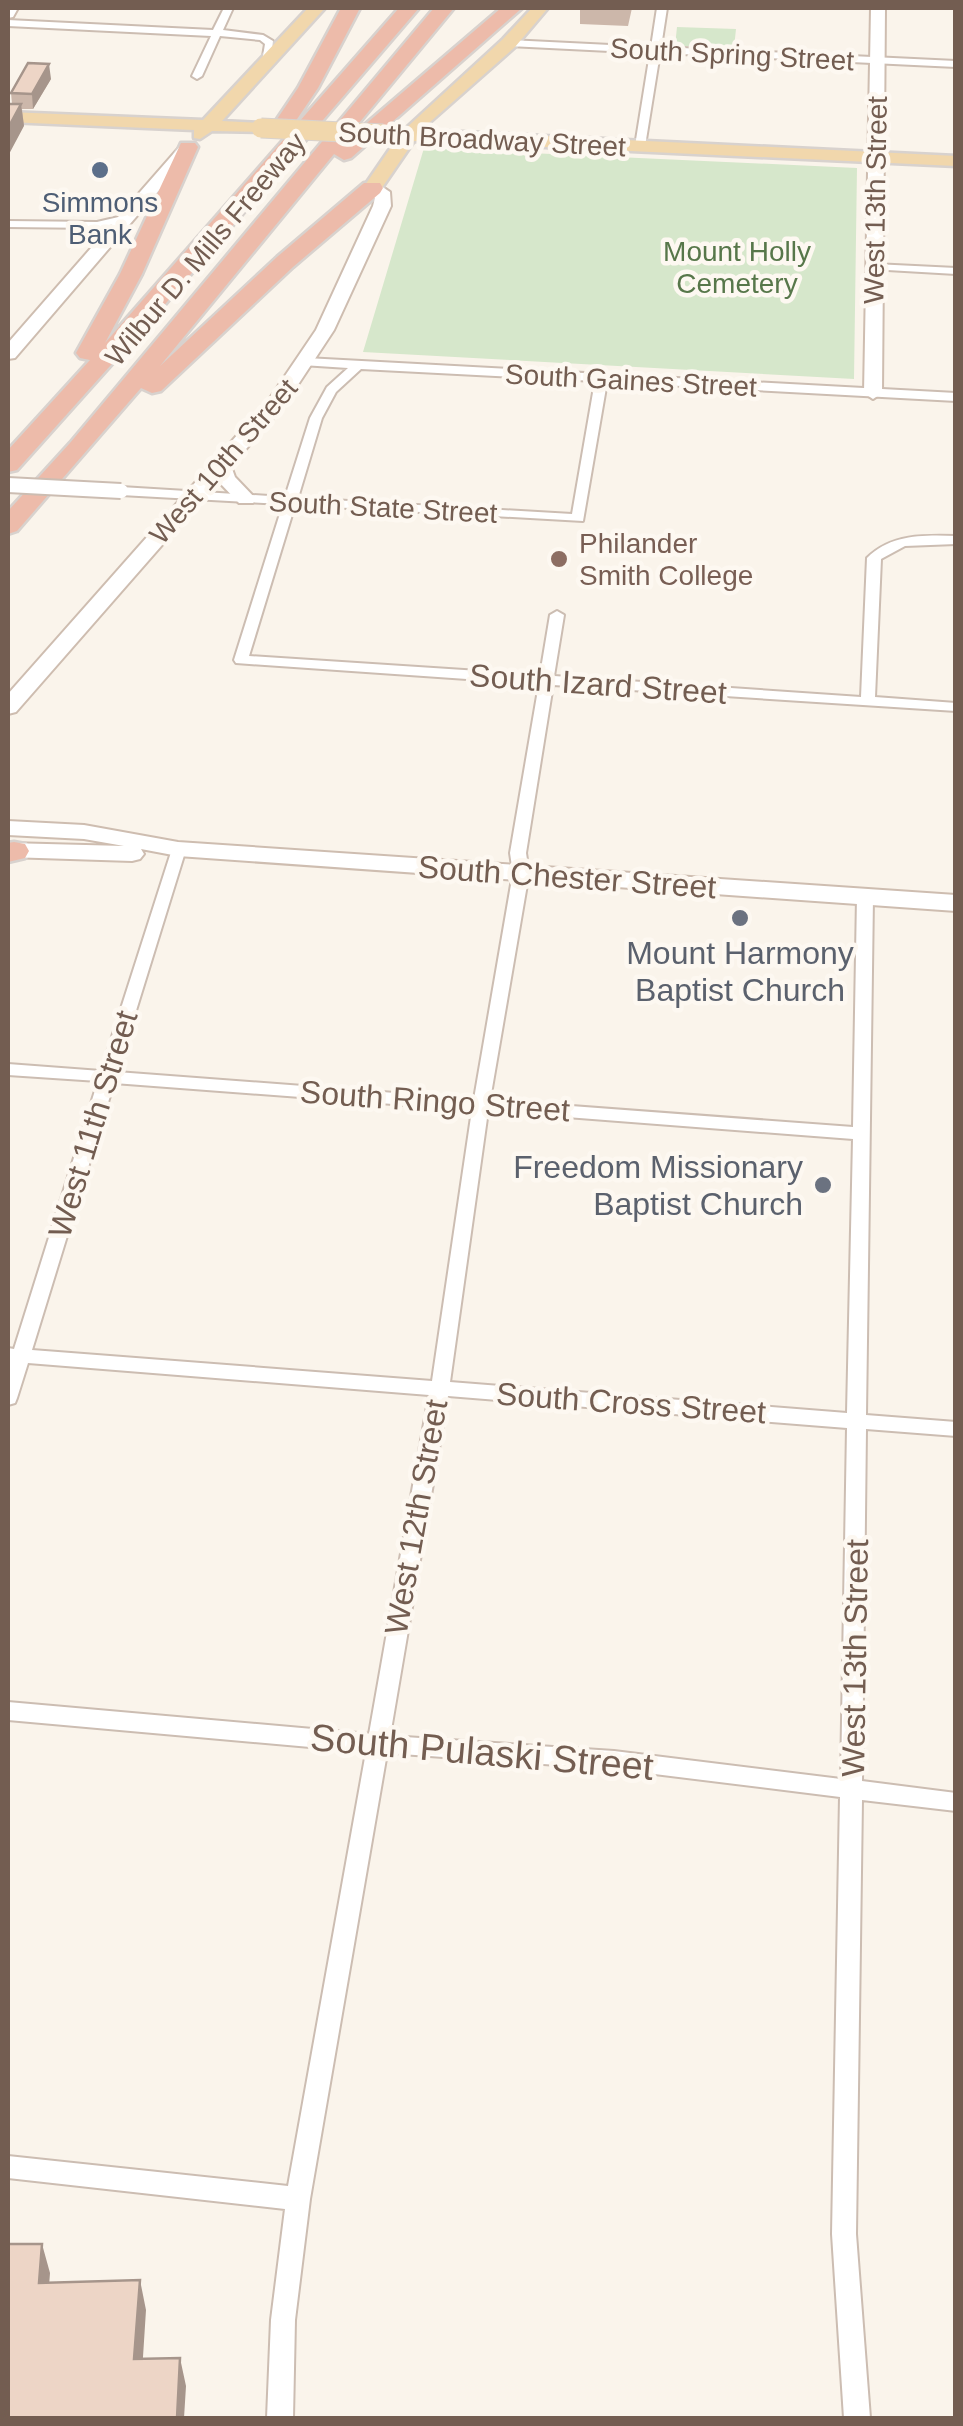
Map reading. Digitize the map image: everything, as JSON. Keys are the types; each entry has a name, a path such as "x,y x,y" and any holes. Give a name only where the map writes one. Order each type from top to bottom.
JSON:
{"highway":[{"path":"193,258 298,104 350,8"},
{"name":"Wilbur D. Mills Freeway","path":"8,465 409,8"},
{"name":"Wilbur D. Mills Freeway","path":"8,526 79,448 444,8"},
{"path":"284,201 354,146 512,8"},
{"path":"29,442 108,321 188,147"},
{"path":"79,448 372,188"}],"main road":[{"path":"10,349 317,8"},
{"path":"372,188 394,163 408,135 508,44 540,8"},
{"name":"West 13th Street","path":"873,392 873,157 878,8"},
{"path":"438,104 436,116 442,124 490,139"},
{"name":"South Broadway Street","path":"8,117 956,161"},
{"name":"West 10th Street","path":"8,707 221,466 306,362 382,206 384,196 372,188"},
{"path":"221,466 226,479 246,499"},
{"name":"South Chester Street","path":"9,839 132,854 178,850 956,903"}],"street":[{"path":"197,76 228,8"},
{"path":"640,146 662,8"},
{"path":"8,23 240,34 263,38 270,44 266,62"},
{"path":"240,34 285,32 299,27"},
{"name":"South Spring Street","path":"508,44 956,64"},
{"path":"8,224 62,226 127,218"},
{"path":"62,226 90,237 96,254"},
{"path":"874,266 956,271"},
{"name":"South Gaines Street","path":"306,362 956,397"},
{"path":"290,501 322,404 357,366"},
{"name":"South State Street","path":"8,485 578,518 602,378"},
{"name":"South Izard Street","path":"290,501 241,660 956,707"},
{"path":"868,702 872,564 879,553 896,544 956,540"},
{"name":"West 12th Street","path":"280,2418 283,2320 298,2199 438,1388 481,1104 522,874 518,853 557,616"},
{"name":"West 11th Street","path":"8,1398 14,1356 108,1077 178,850"},
{"name":"West 13th Street","path":"857,2418 844,2234 866,897"},
{"name":"South Ringo Street","path":"8,1070 862,1134"},
{"name":"South Cross Street","path":"14,1356 956,1429"},
{"name":"South Pulaski Street","path":"8,1710 378,1744 614,1760 956,1802"},
{"path":"8,2167 298,2199"}],"green space":[{"path":"677,27 736,29 734,48 675,46"},
{"name":"Mount Holly Cemetery","path":"424,148 857,168 854,379 363,352"}],"building":[{"path":"28,63 49,64 32,94 11,93"},
{"path":"8,104 21,104 8,128"},
{"path":"8,2244 42,2244 39,2283 140,2280 134,2359 180,2358 177,2418 8,2418"}],"place":[{"name":"Simmons Bank","path":"100,170"},
{"name":"Philander Smith College","path":"559,559"},
{"name":"Mount Harmony Baptist Church","path":"740,918"},
{"name":"Freedom Missionary Baptist Church","path":"823,1185"}]}
